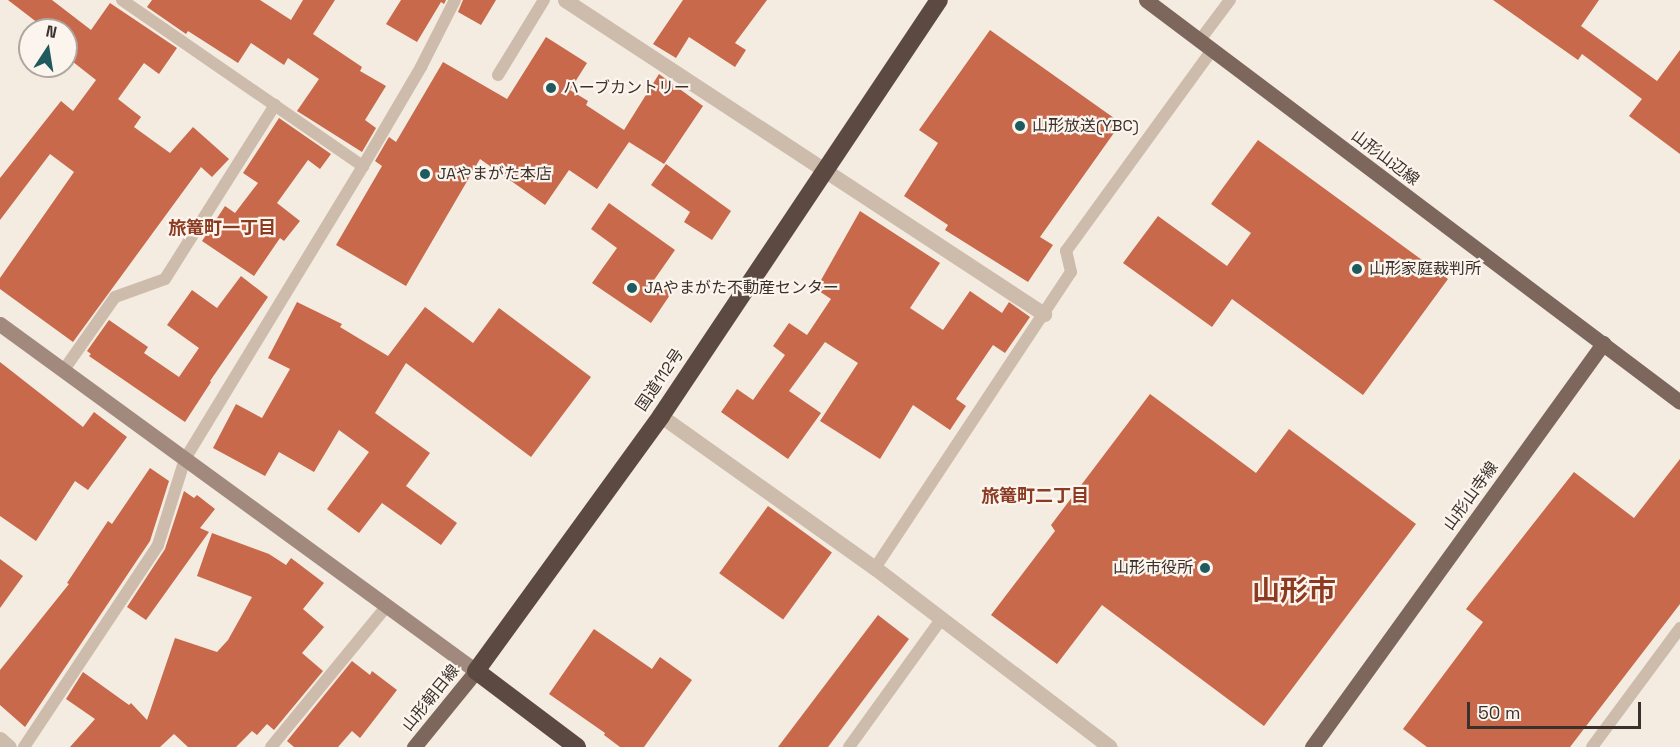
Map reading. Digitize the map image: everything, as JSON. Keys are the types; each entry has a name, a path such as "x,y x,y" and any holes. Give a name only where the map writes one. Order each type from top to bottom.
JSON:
{"highway":[{"name":"国道112号","path":"476,672 661,416 939,0"},
{"path":"476,672 577,747"}],"main road":[{"name":"山形山辺線","path":"1146,0 1604,343"},
{"path":"1604,343 1680,402"},
{"name":"山形山寺線","path":"1312,747 1604,343"},
{"name":"山形朝日線","path":"414,747 476,672"}],"street":[{"path":"565,0 1044,314"},
{"path":"0,324 476,672"},
{"path":"661,416 942,618 1110,747"},
{"path":"0,739 9,747"}],"lane":[{"path":"122,0 363,166"},
{"path":"24,747 158,545 185,459 363,166 421,67 455,0"},
{"path":"498,75 544,0"},
{"path":"874,568 1071,272 1066,251 1206,45 1230,0"},
{"path":"63,371 115,297 165,279 275,105"},
{"path":"271,747 386,607"},
{"path":"849,747 942,618"},
{"path":"1592,747 1680,627"}],"building":[{"path":"8,0 52,0 75,18 31,18"},
{"path":"152,0 260,0 291,20 303,0 335,0 313,34 362,67 360,71 386,86 365,120 376,128 362,152 297,111 319,79 288,58 284,65 251,43 238,63 188,31 186,34 147,7"},
{"path":"401,0 446,0 444,4 441,2 417,42 386,24"},
{"path":"463,0 496,0 481,25 458,12"},
{"path":"683,0 767,0 735,43 746,50 735,67 689,37 676,58 653,44"},
{"path":"1493,0 1599,0 1581,26 1657,81 1680,50 1680,154 1629,116 1642,99 1582,54 1578,60"},
{"path":"110,3 177,48 159,74 144,63 118,99 141,117 134,127 170,153 193,127 229,159 212,177 201,167 73,342 0,289 0,278 74,172 50,154 0,220 0,178 61,101 73,111 96,80 78,66 78,20 91,30"},
{"name":"山形放送(YBC)","path":"990,30 1121,123 1040,237 1053,245 1028,282 945,230 948,225 904,196 938,143 919,130"},
{"path":"546,37 587,63 570,90 588,101 586,105 624,130 659,74 703,106 664,164 629,142 597,189 569,170 545,205 480,159 406,286 336,245 382,166 375,161 389,137 396,142 443,62 507,99"},
{"path":"279,118 331,154 320,169 308,160 277,203 300,221 284,241 280,238 254,276 202,241 225,206 235,213 258,183 243,173"},
{"name":"山形家庭裁判所","path":"1258,140 1448,279 1363,395 1232,299 1212,327 1123,263 1158,216 1227,266 1251,233 1211,204"},
{"path":"666,164 731,211 712,240 684,222 690,212 651,185"},
{"path":"609,203 675,250 654,280 672,292 651,323 592,283 617,248 591,229"},
{"path":"860,211 940,263 910,308 943,330 970,291 1002,313 1009,302 1030,317 1005,353 993,345 956,399 966,406 950,430 913,405 880,459 820,421 858,363 825,342 789,391 821,413 788,459 721,412 737,389 753,400 785,355 773,346 789,323 807,335 831,299 816,289"},
{"path":"241,276 268,297 210,381 185,422 89,356 91,354 87,351 109,320 148,347 144,353 179,377 199,348 167,325 192,290 217,308"},
{"path":"297,302 342,324 340,327 388,356 425,307 473,343 499,308 591,377 531,457 406,363 375,413 430,453 406,486 457,523 441,545 382,503 359,533 327,509 369,452 339,430 314,472 279,452 265,476 213,448 236,404 262,418 290,369 268,358"},
{"path":"0,362 83,427 94,412 127,437 88,490 75,481 36,541 0,516"},
{"name":"山形市役所","path":"1150,394 1256,473 1289,429 1416,524 1264,726 1102,605 1057,664 991,615 1055,531 1051,525"},
{"path":"1680,459 1680,604 1570,747 1427,747 1403,729 1483,622 1466,609 1574,472 1634,518"},
{"path":"150,468 169,481 150,541 25,727 0,705 0,670 69,584 67,583 108,521 112,524"},
{"path":"184,491 194,498 197,495 215,509 200,528 209,532 146,620 127,607 165,549"},
{"path":"768,506 832,552 783,620 719,573"},
{"path":"212,533 269,554 286,565 291,558 324,583 303,609 324,627 302,653 323,671 274,730 267,724 257,735 252,731 236,747 188,747 174,734 160,747 70,747 95,719 66,699 83,672 129,705 131,703 147,720 175,638 217,652 228,640 252,597 197,576"},
{"path":"0,559 23,576 0,608"},
{"path":"878,615 909,639 828,747 778,747"},
{"path":"594,629 652,669 660,657 692,680 644,747 620,747 604,735 605,733 549,694"},
{"path":"352,661 370,675 372,671 397,690 360,738 352,731 338,747 294,747 287,741"}],"place":[{"name":"ハーブカントリー","path":"551,88"},
{"name":"山形放送(YBC)","path":"1020,126"},
{"name":"JAやまがた本店","path":"425,174"},
{"name":"山形家庭裁判所","path":"1357,269"},
{"name":"JAやまがた不動産センター","path":"632,288"},
{"name":"山形市役所","path":"1205,568"}],"district":[{"name":"旅篭町一丁目","path":"222,228"},
{"name":"旅篭町二丁目","path":"1035,496"},
{"name":"山形市","path":"1294,590"}]}
